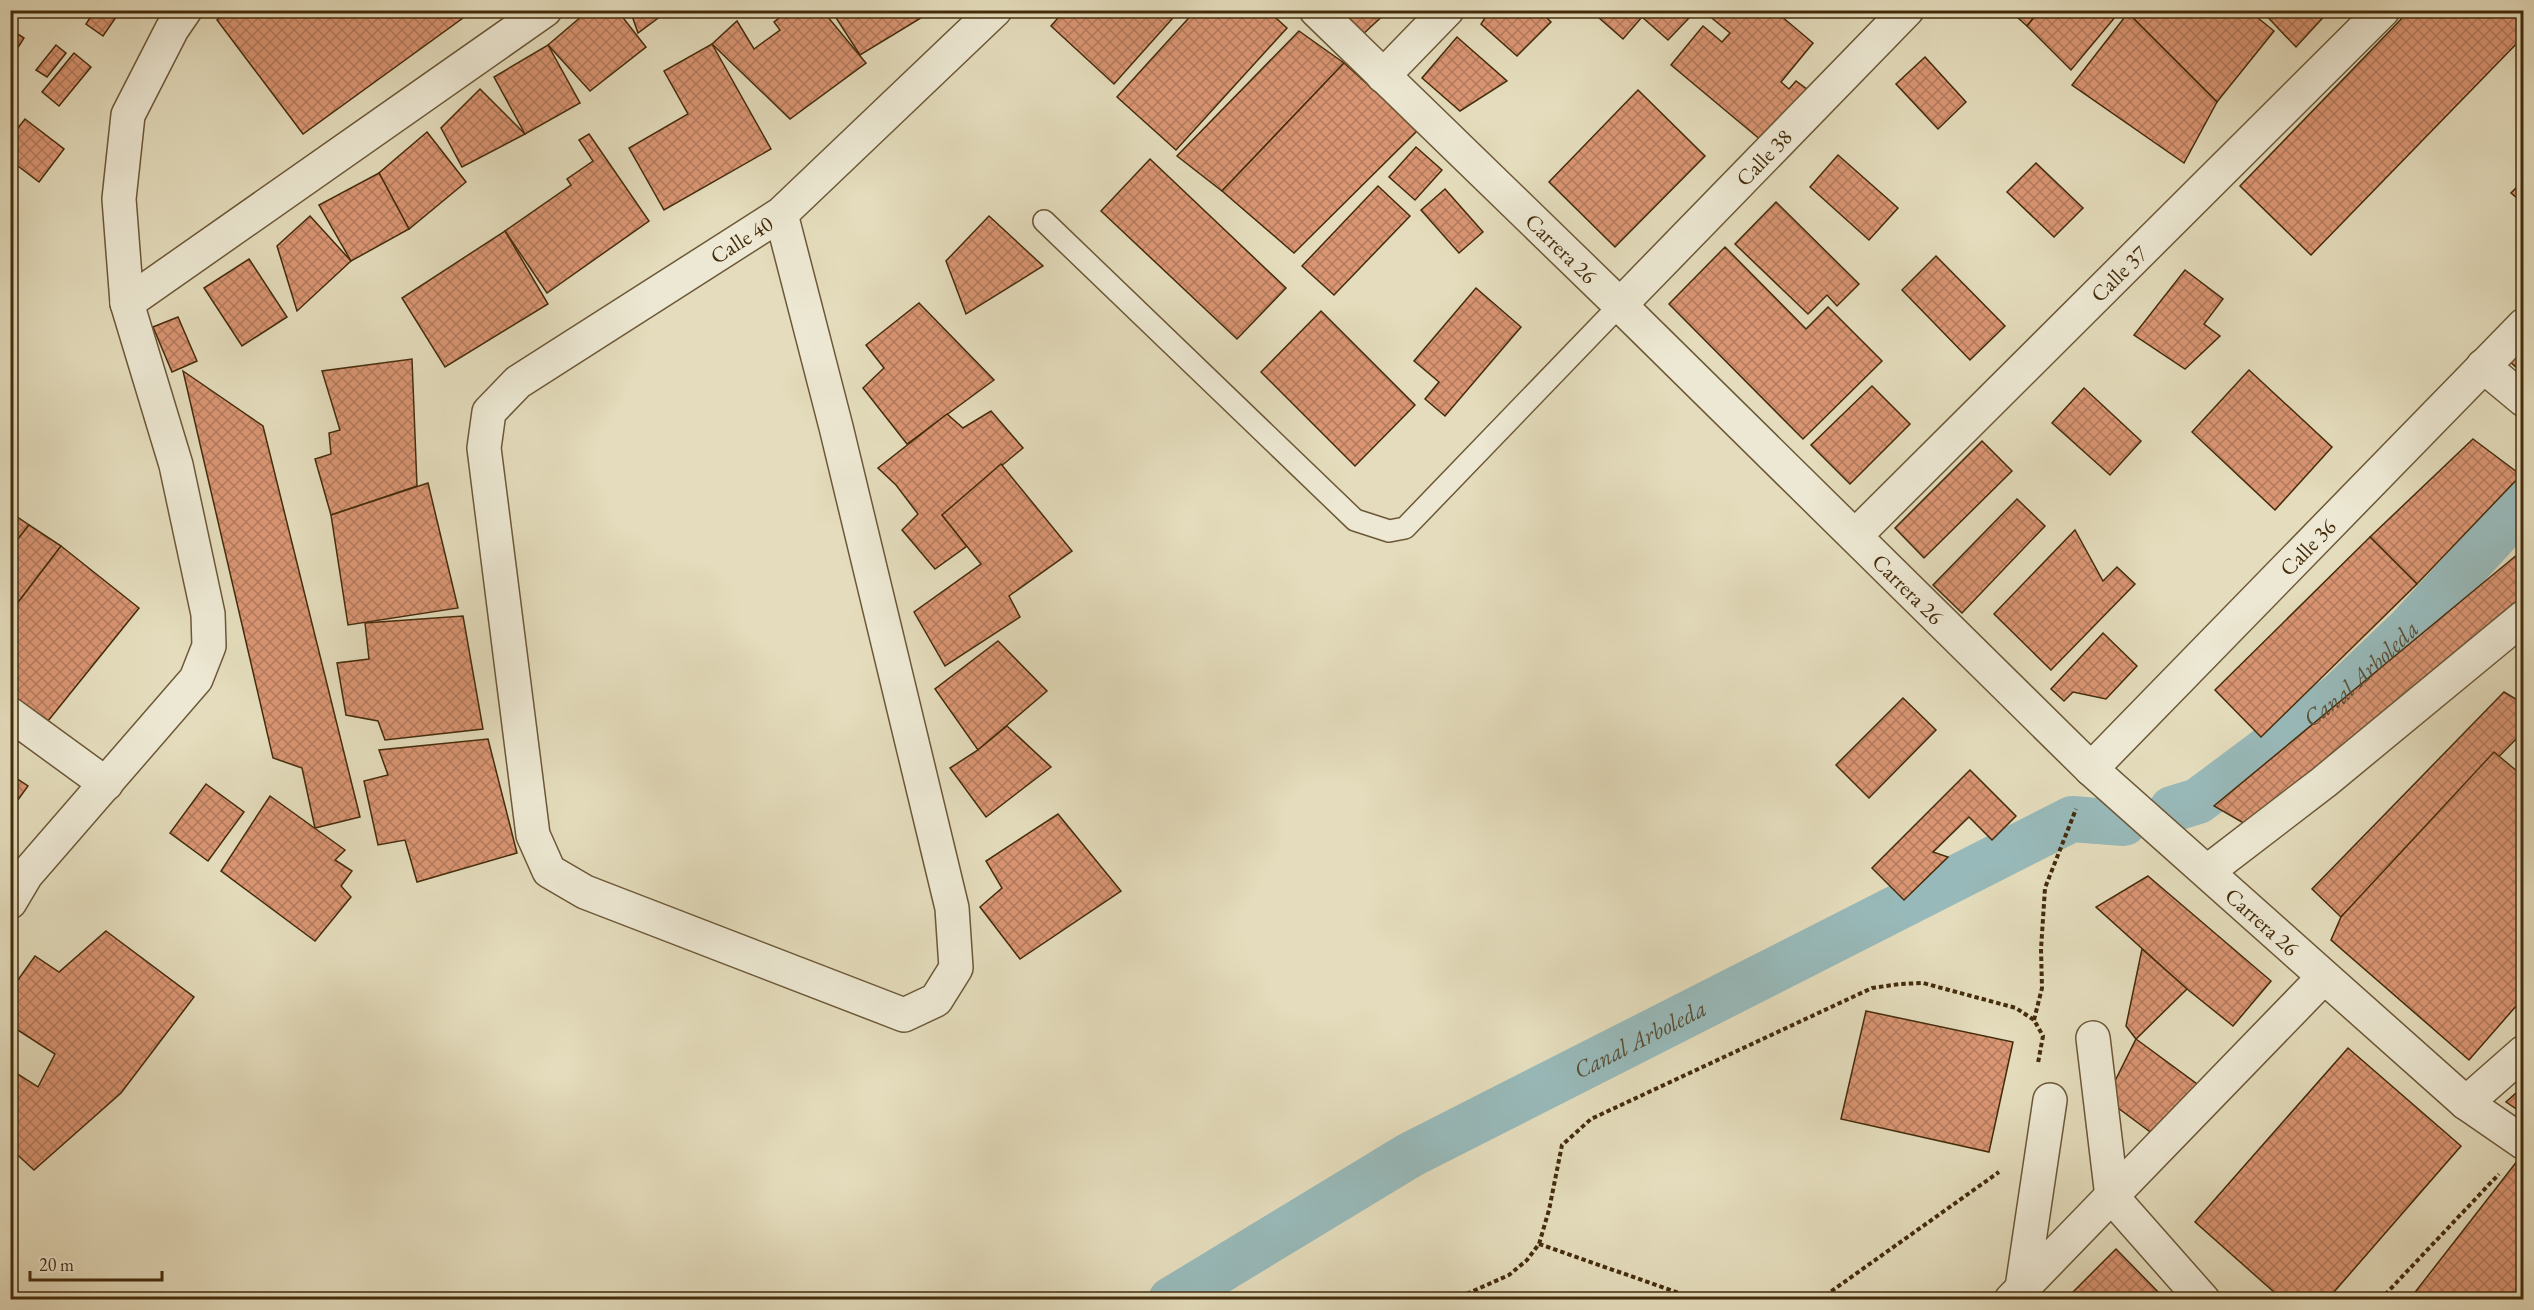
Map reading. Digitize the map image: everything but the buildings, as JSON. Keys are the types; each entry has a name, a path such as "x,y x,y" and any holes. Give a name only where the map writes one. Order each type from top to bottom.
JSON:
{"street":[{"path":"10,902 26,875 196,679 209,646 208,614 176,465 127,303 119,199 128,115 172,29 185,10"},
{"path":"127,303 545,10"},
{"name":"Calle 40","path":"781,214 839,439 952,908 956,968 936,1000 904,1015 585,892 549,871 532,835 484,448 489,412 518,382 781,214 995,10"},
{"name":"Carrera 26","path":"1316,10 1620,305 2091,769 2208,871 2323,978 2466,1102 2523,1143"},
{"path":"1383,76 1447,10"},
{"name":"Calle 38","path":"1620,305 1907,10"},
{"name":"Calle 37","path":"1855,536 2383,10"},
{"name":"Calle 36","path":"2091,769 2491,373 2523,325"},
{"path":"2491,373 2523,400"},
{"path":"2208,871 2324,782 2523,617"},
{"path":"10,714 106,784"},
{"path":"2017,1294 2323,978"},
{"path":"2093,1038 2112,1197 2203,1299"},
{"path":"2466,1102 2523,1052"},
{"path":"2017,1294 2050,1100"}],"lane":[{"path":"1044,221 1355,520 1373,528 1389,531 1405,528 1620,305"}],"path":[{"path":"2034,1020 2042,988 2041,949 2045,888 2091,769"},
{"path":"1453,1299 1509,1275 1527,1260 1539,1244 1549,1210 1562,1145 1592,1119 1872,988 1923,984 2016,1008 2034,1020 2043,1036 2037,1068"},
{"path":"1821,1298 2003,1167"},
{"path":"2380,1299 2500,1173"},
{"path":"1539,1244 1698,1299"},
{"path":"1821,1298 1829,1299"}],"waterway":[{"name":"Canal Arboleda","path":"2172,809 2198,801 2340,695 2408,630 2524,504"},
{"name":"Canal Arboleda","path":"1171,1300 1410,1155 2072,819 2124,823"}]}
